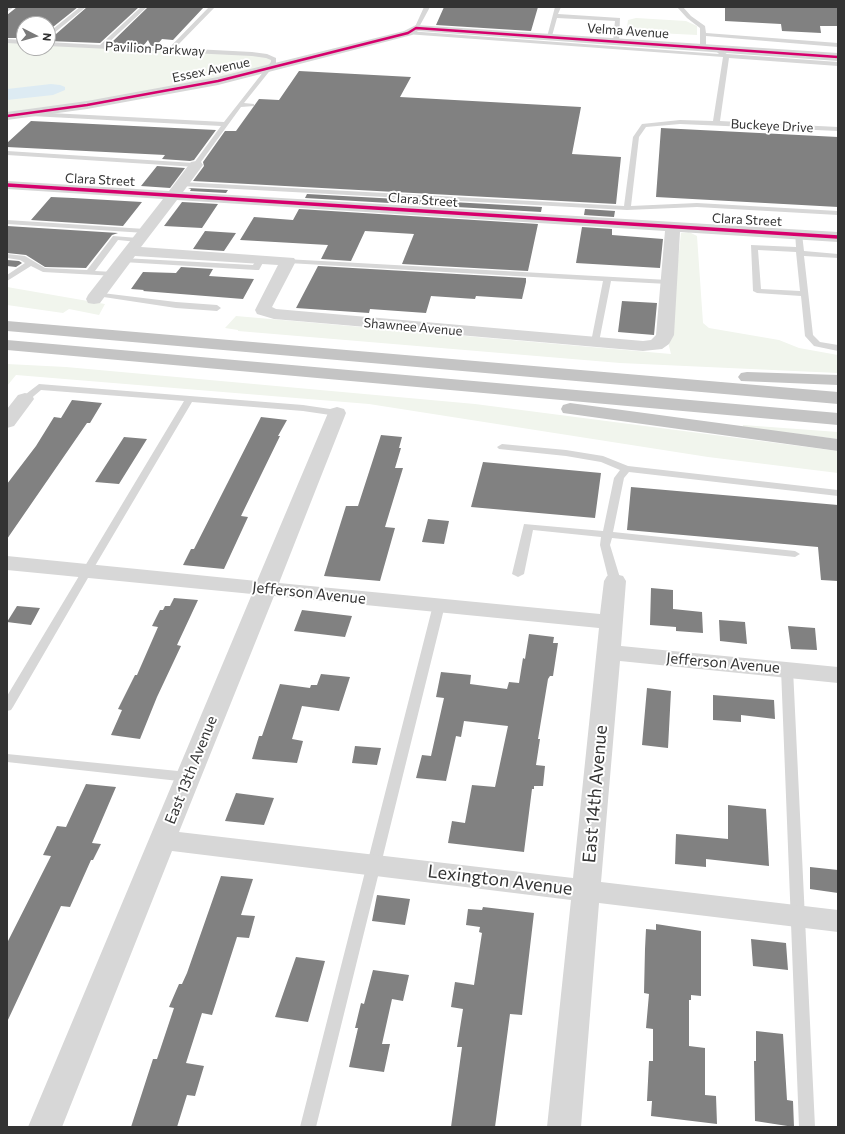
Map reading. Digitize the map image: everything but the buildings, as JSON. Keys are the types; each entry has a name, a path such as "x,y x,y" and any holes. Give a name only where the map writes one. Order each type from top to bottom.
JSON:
{"highway":[{"path":"7,311 45,316 122,336"},
{"path":"7,326 838,398"},
{"path":"7,345 838,419"},
{"path":"7,354 106,354"},
{"path":"460,365 554,364 743,376 838,380"},
{"path":"455,385 527,402 611,415 838,445"}],"street":[{"name":"Velma Avenue","path":"412,31 549,36 838,56"},
{"name":"Essex Avenue","path":"7,116 145,95 269,69 412,31"},
{"path":"96,296 198,163"},
{"name":"Clara Street","path":"7,185 177,190 674,227 838,237"},
{"name":"Shawnee Avenue","path":"288,261 264,307 263,310 267,313 643,346 656,345 663,340 665,335 668,282 674,227"},
{"path":"134,245 288,261"},
{"path":"7,422 16,398"},
{"name":"East 13th Avenue","path":"45,1127 337,413"},
{"name":"Jefferson Avenue","path":"7,563 612,622"},
{"name":"East 14th Avenue","path":"564,1127 615,581"},
{"name":"Jefferson Avenue","path":"608,652 838,675"},
{"name":"Lexington Avenue","path":"162,840 838,921"}],"lane":[{"path":"7,10 11,7"},
{"path":"56,29 83,7"},
{"path":"101,47 144,7"},
{"path":"170,50 212,7"},
{"path":"427,7 412,31 838,64"},
{"path":"549,36 558,7"},
{"path":"680,7 689,17 703,27 703,47"},
{"path":"556,16 618,19 616,41"},
{"path":"703,34 838,45"},
{"path":"809,54 810,42"},
{"name":"Pavilion Parkway","path":"56,44 267,56 274,60 269,69"},
{"path":"715,48 726,56"},
{"name":"Buckeye Drive","path":"726,56 716,124 838,129"},
{"path":"198,163 240,104 269,69"},
{"path":"240,104 252,105"},
{"path":"26,114 226,124"},
{"path":"628,208 636,137 644,125 680,122 716,124"},
{"path":"7,150 198,163"},
{"path":"7,153 198,163"},
{"path":"177,190 628,208 697,205 838,213"},
{"path":"7,222 134,245"},
{"path":"798,234 809,336 812,340 823,346 838,348"},
{"path":"88,273 116,238 134,245"},
{"path":"804,294 756,291 754,247 838,256"},
{"path":"7,256 22,258 43,270 113,274"},
{"path":"288,261 607,280 668,282"},
{"path":"7,279 31,263"},
{"path":"595,342 607,280"},
{"path":"96,296 217,308"},
{"path":"16,398 39,386 190,400 304,408 337,413"},
{"path":"7,707 86,571 190,400"},
{"path":"502,447 566,453 603,459 626,469 838,493"},
{"path":"615,581 605,545 619,478 626,469"},
{"path":"518,574 528,526 795,554"},
{"path":"308,1127 439,605"},
{"path":"787,669 807,1127"},
{"path":"7,758 188,777"}],"shaded area":[{"path":"636,18 686,21 697,26 697,35 637,32 628,30 628,20"},
{"path":"7,41 16,42 16,56 56,56 56,44 252,54 274,59 269,69 7,116"},
{"path":"51,84 65,87 65,90 53,95 7,100 7,89"},
{"path":"689,232 697,236 703,323 709,328 779,340 799,348 838,355 838,373 620,363 238,331 225,328 236,316 671,354 669,346 681,233"},
{"path":"7,287 105,304 99,315 69,309 63,313 7,305"},
{"path":"7,364 66,367 475,404 838,451 838,473 708,457 369,404 16,375 7,386"},
{"path":"743,425 838,432 838,439 743,427"}],"cycle path":[{"path":"7,116 87,105 218,81 408,33 416,28 838,57"},
{"path":"7,185 838,237"}]}
